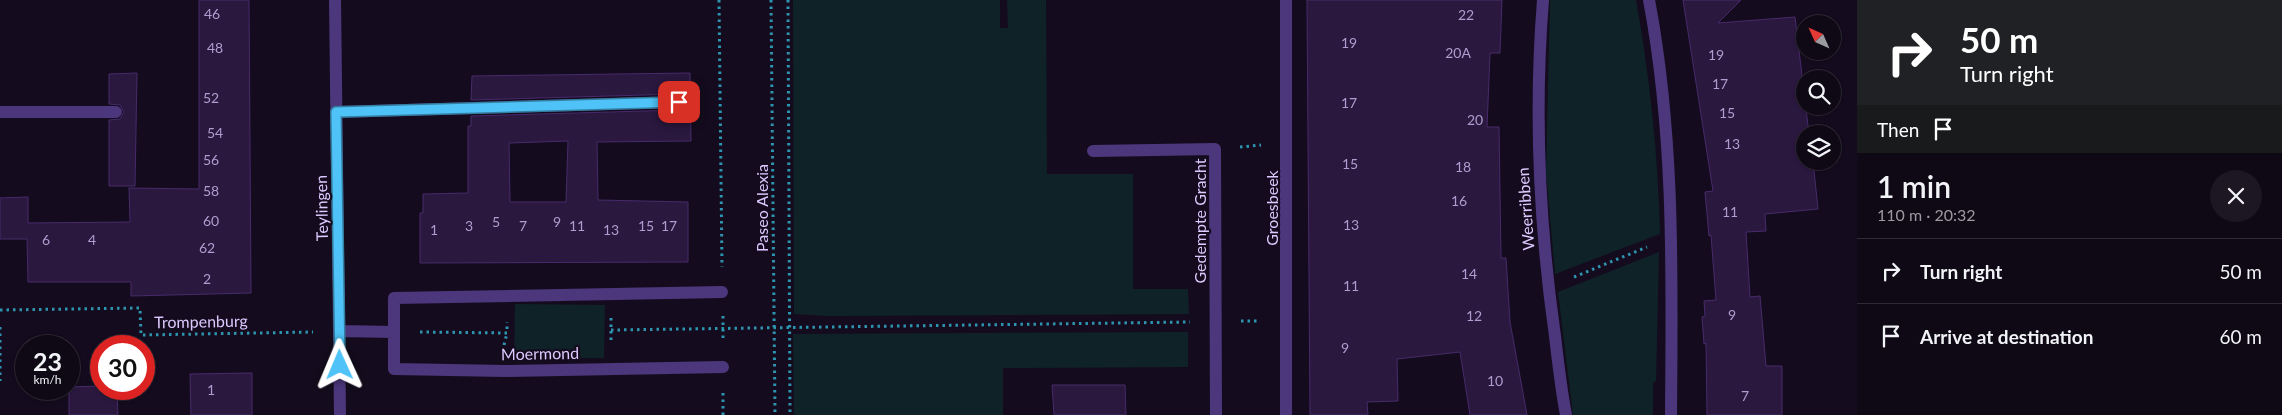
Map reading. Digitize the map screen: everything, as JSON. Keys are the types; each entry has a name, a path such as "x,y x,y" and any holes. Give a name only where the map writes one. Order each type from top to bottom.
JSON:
{"street":[{"name":"Teylingen","path":"335,0 340,415"},
{"name":"Groesbeek","path":"1286,0 1288,321 1286,415"},
{"name":"Weerribben","path":"1543,0 1537,120 1540,211 1548,287 1566,415"},
{"path":"1649,0 1670,170 1672,237 1671,415"},
{"path":"336,112 679,102"},
{"path":"0,112 116,112"},
{"name":"Gedempte Gracht","path":"1093,151 1215,149 1216,415"},
{"name":"Moermond","path":"722,292 394,298 394,370 504,371 724,367"},
{"path":"339,331 394,332"}],"path":[{"path":"719,0 724,415"},
{"name":"Paseo Alexia","path":"771,0 775,415"},
{"path":"788,0 790,415"},
{"path":"1215,149 1287,143"},
{"path":"1548,287 1672,237"},
{"path":"610,295 612,368"},
{"path":"394,332 508,333 506,296"},
{"name":"Trompenburg","path":"0,310 140,308 141,335 339,331"},
{"path":"611,330 1288,321"},
{"path":"0,327 0,381"}],"shaded area":[{"path":"793,0 1000,0 1000,28 1008,28 1007,0 1046,0 1047,174 1133,174 1133,289 1188,289 1189,314 828,316 794,314"},
{"path":"1550,0 1636,0 1652,117 1660,234 1555,274 1546,171"},
{"path":"1659,252 1656,381 1653,383 1653,415 1573,415 1558,292"},
{"path":"515,304 605,305 604,358 514,358"},
{"path":"1188,332 1188,367 1003,368 1003,415 794,415 793,334"}],"building":[{"path":"199,0 249,0 251,293 131,296 131,282 28,282 27,239 0,239 0,198 28,197 28,223 130,222 129,188 199,189"},
{"path":"1307,0 1502,0 1500,53 1490,53 1487,127 1499,127 1501,258 1506,258 1510,322 1527,415 1470,415 1460,352 1397,359 1398,401 1367,402 1368,415 1310,415"},
{"path":"1683,0 1741,0 1718,23 1795,17 1796,60 1800,60 1801,70 1796,70 1796,115 1807,115 1808,125 1796,125 1796,170 1814,170 1818,209 1765,214 1766,231 1746,232 1750,297 1760,296 1766,366 1782,366 1782,415 1707,415 1706,343 1704,344 1702,317 1705,316 1704,301 1716,300 1711,235 1709,236 1705,192 1713,191"},
{"path":"137,73 135,186 109,186 109,120 120,119 124,112 120,105 109,104 109,74"},
{"path":"690,73 691,141 597,142 598,200 688,202 688,262 420,263 420,213 423,213 423,194 468,193 468,126 471,126 471,116 679,110 684,109 687,102 686,97 679,94 471,100 472,76","holes":["568,141 566,202 510,202 509,143"]},
{"path":"252,373 252,415 191,415 190,374"},
{"path":"1052,385 1125,385 1126,415 1054,415"},
{"path":"90,386 90,400 117,400 118,415 69,415 69,400 80,400 80,387"}],"route":[{"path":"340,365 336,112 679,102"}]}
